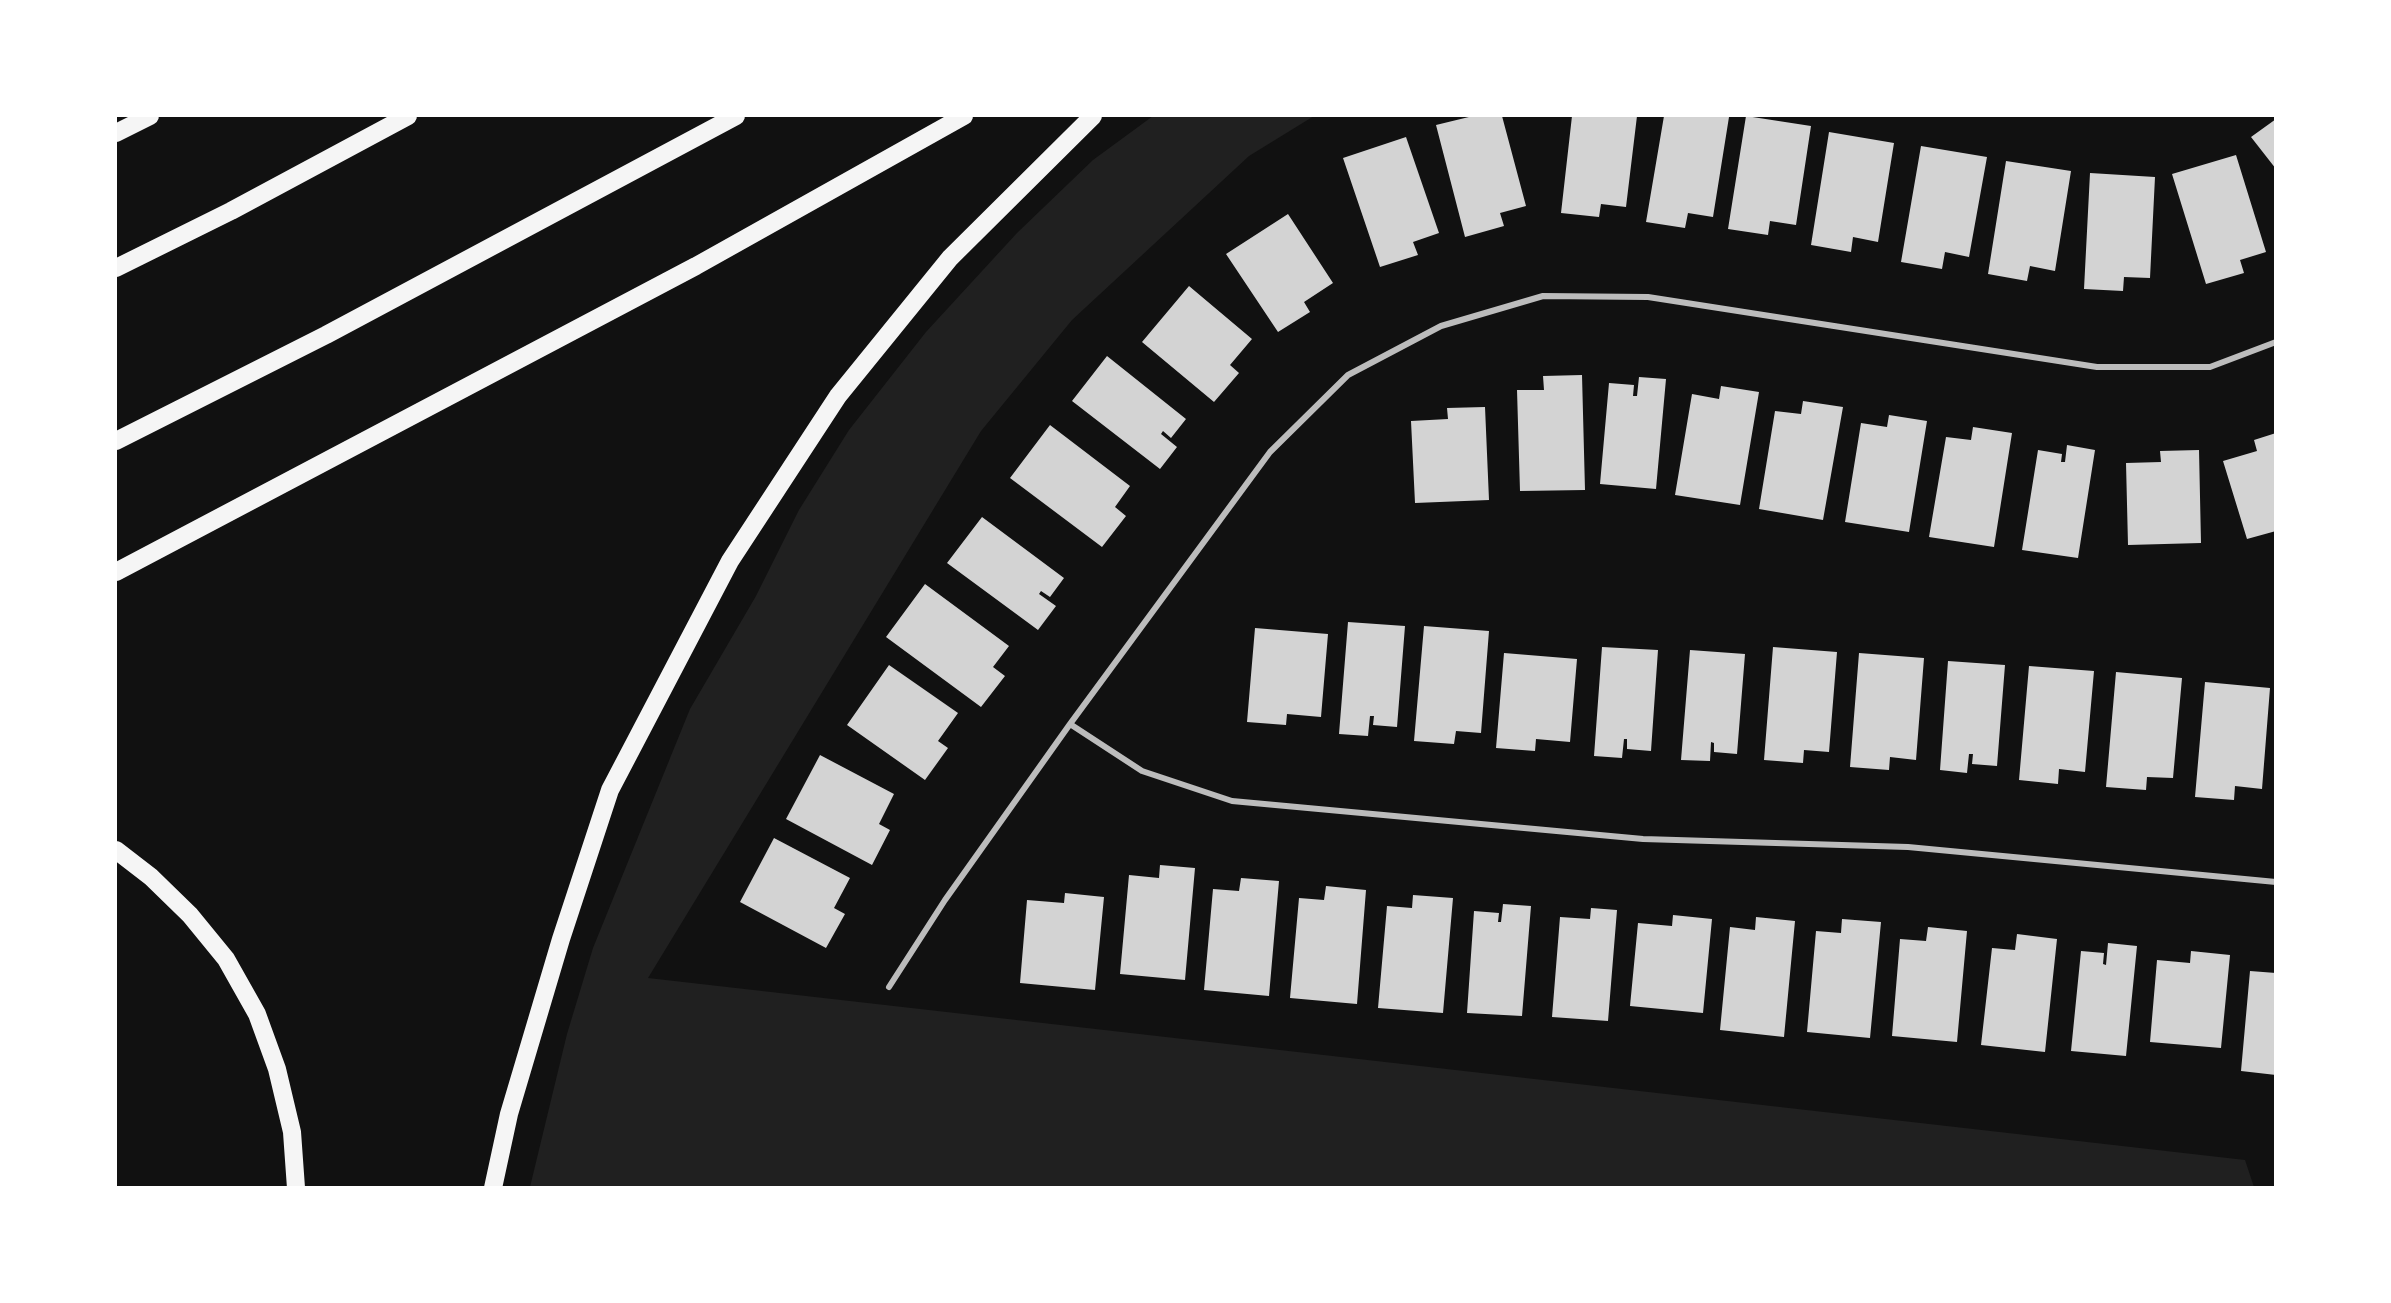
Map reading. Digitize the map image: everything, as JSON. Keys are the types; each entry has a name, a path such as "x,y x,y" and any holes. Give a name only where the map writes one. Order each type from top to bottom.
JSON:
{"highway":[{"path":"116,133 150,116"},
{"path":"116,268 231,211 408,116"},
{"path":"116,441 326,335 736,116"},
{"path":"116,572 696,266 964,116"},
{"path":"493,1188 509,1114 609,790 730,561 838,396 951,258 1093,116"},
{"path":"116,850 151,877 190,915 226,959 257,1014 277,1069 292,1132 296,1188"}],"street":[{"path":"889,987 945,900 1070,724 1270,452 1348,375 1441,326 1543,297 1648,297 2097,367 2210,366 2276,342"},
{"path":"1070,724 1142,771 1232,801 1642,839 1908,847 2276,882"}],"shaded area":[{"path":"1153,116 1314,116 1249,156 1072,320 981,431 648,978 2245,1160 2254,1187 530,1187 567,1034 593,948 690,709 756,596 799,510 849,430 926,332 1017,233 1093,160"}],"building":[{"path":"1473,116 1502,116 1526,206 1500,213 1504,226 1465,237 1436,125"},
{"path":"1572,116 1637,116 1626,207 1601,204 1599,217 1561,213"},
{"path":"1664,116 1729,117 1713,217 1688,213 1685,228 1646,222"},
{"path":"1746,116 1811,126 1796,225 1770,221 1768,235 1728,229"},
{"path":"2276,119 2276,169 2251,137"},
{"path":"1829,132 1894,143 1878,242 1853,237 1851,252 1811,245"},
{"path":"1406,137 1439,233 1413,242 1418,255 1380,267 1343,158"},
{"path":"1921,146 1987,157 1969,257 1945,252 1942,269 1901,262"},
{"path":"2236,155 2266,252 2240,260 2244,273 2206,284 2172,174"},
{"path":"2006,161 2071,171 2055,271 2030,266 2027,281 1988,274"},
{"path":"2090,173 2155,177 2150,278 2124,277 2123,291 2084,289"},
{"path":"1288,214 1333,283 1304,302 1310,312 1278,332 1226,254"},
{"path":"1189,286 1252,339 1230,365 1239,373 1214,402 1142,342"},
{"path":"1107,356 1186,419 1171,438 1163,431 1161,434 1177,447 1160,469 1072,401"},
{"path":"1582,375 1585,490 1520,491 1517,390 1544,390 1543,376"},
{"path":"1639,377 1666,379 1656,489 1600,484 1609,383 1634,385 1633,396 1637,396"},
{"path":"1721,386 1759,392 1740,505 1675,495 1692,394 1719,399"},
{"path":"1803,401 1843,407 1823,520 1759,509 1775,411 1801,414"},
{"path":"1485,407 1489,500 1415,503 1411,421 1448,419 1447,408"},
{"path":"1889,415 1927,421 1909,532 1845,522 1861,423 1887,427"},
{"path":"1050,425 1130,486 1115,507 1126,516 1102,547 1010,478"},
{"path":"1973,427 2012,433 1994,547 1929,537 1946,437 1971,440"},
{"path":"2276,433 2276,531 2247,539 2223,461 2257,451 2254,440"},
{"path":"2067,445 2095,450 2078,558 2022,550 2038,450 2062,454 2061,462 2065,462"},
{"path":"2199,450 2201,543 2128,545 2126,463 2161,462 2160,451"},
{"path":"982,517 1064,578 1050,597 1041,591 1039,594 1056,606 1038,630 947,563"},
{"path":"925,584 1009,646 993,667 1005,676 981,707 886,637"},
{"path":"1348,622 1405,626 1397,727 1373,725 1374,716 1370,716 1368,736 1339,734"},
{"path":"1424,626 1489,631 1481,733 1456,731 1454,744 1414,741"},
{"path":"1255,628 1328,634 1321,717 1287,714 1286,725 1247,722"},
{"path":"1602,647 1658,650 1651,751 1627,749 1627,739 1624,739 1622,758 1594,756"},
{"path":"1773,647 1837,652 1829,752 1804,750 1803,763 1764,760"},
{"path":"1690,650 1745,654 1737,754 1714,752 1714,743 1711,742 1710,761 1681,760"},
{"path":"1504,653 1577,659 1570,742 1536,739 1535,751 1496,748"},
{"path":"1859,653 1924,658 1916,760 1890,757 1889,770 1850,767"},
{"path":"1948,661 2005,665 1997,766 1972,764 1973,754 1969,754 1967,773 1940,770"},
{"path":"889,665 958,713 938,741 948,748 925,780 847,725"},
{"path":"2029,666 2094,671 2085,772 2059,769 2058,784 2019,780"},
{"path":"2116,672 2182,678 2173,778 2147,777 2146,790 2106,787"},
{"path":"2205,682 2270,688 2262,789 2235,786 2234,800 2195,797"},
{"path":"820,755 894,794 879,824 890,830 872,865 786,819"},
{"path":"774,838 850,878 834,908 845,914 826,948 740,902"},
{"path":"1160,865 1195,868 1185,980 1120,974 1129,875 1159,878"},
{"path":"1241,878 1279,881 1269,996 1204,990 1213,889 1239,891"},
{"path":"1326,886 1366,890 1357,1004 1290,998 1299,898 1324,900"},
{"path":"1065,893 1104,897 1095,990 1020,983 1027,900 1064,903"},
{"path":"1413,895 1453,898 1443,1013 1378,1008 1387,906 1412,908"},
{"path":"1503,904 1531,906 1522,1016 1467,1013 1474,911 1499,913 1498,922 1501,922"},
{"path":"1591,908 1617,910 1608,1021 1552,1017 1560,917 1590,919"},
{"path":"1673,915 1712,919 1703,1013 1630,1006 1638,923 1672,926"},
{"path":"1756,917 1795,921 1784,1037 1720,1030 1730,927 1755,930"},
{"path":"1842,919 1881,922 1870,1038 1807,1032 1816,931 1841,933"},
{"path":"1928,927 1967,931 1957,1042 1892,1036 1900,939 1926,941"},
{"path":"2017,934 2057,939 2045,1052 1981,1045 1992,948 2015,950"},
{"path":"2108,943 2137,946 2126,1056 2071,1051 2081,951 2104,953 2103,964 2106,965"},
{"path":"2191,951 2230,955 2221,1048 2150,1042 2157,960 2190,963"},
{"path":"2250,971 2276,973 2276,1075 2241,1071"}]}
